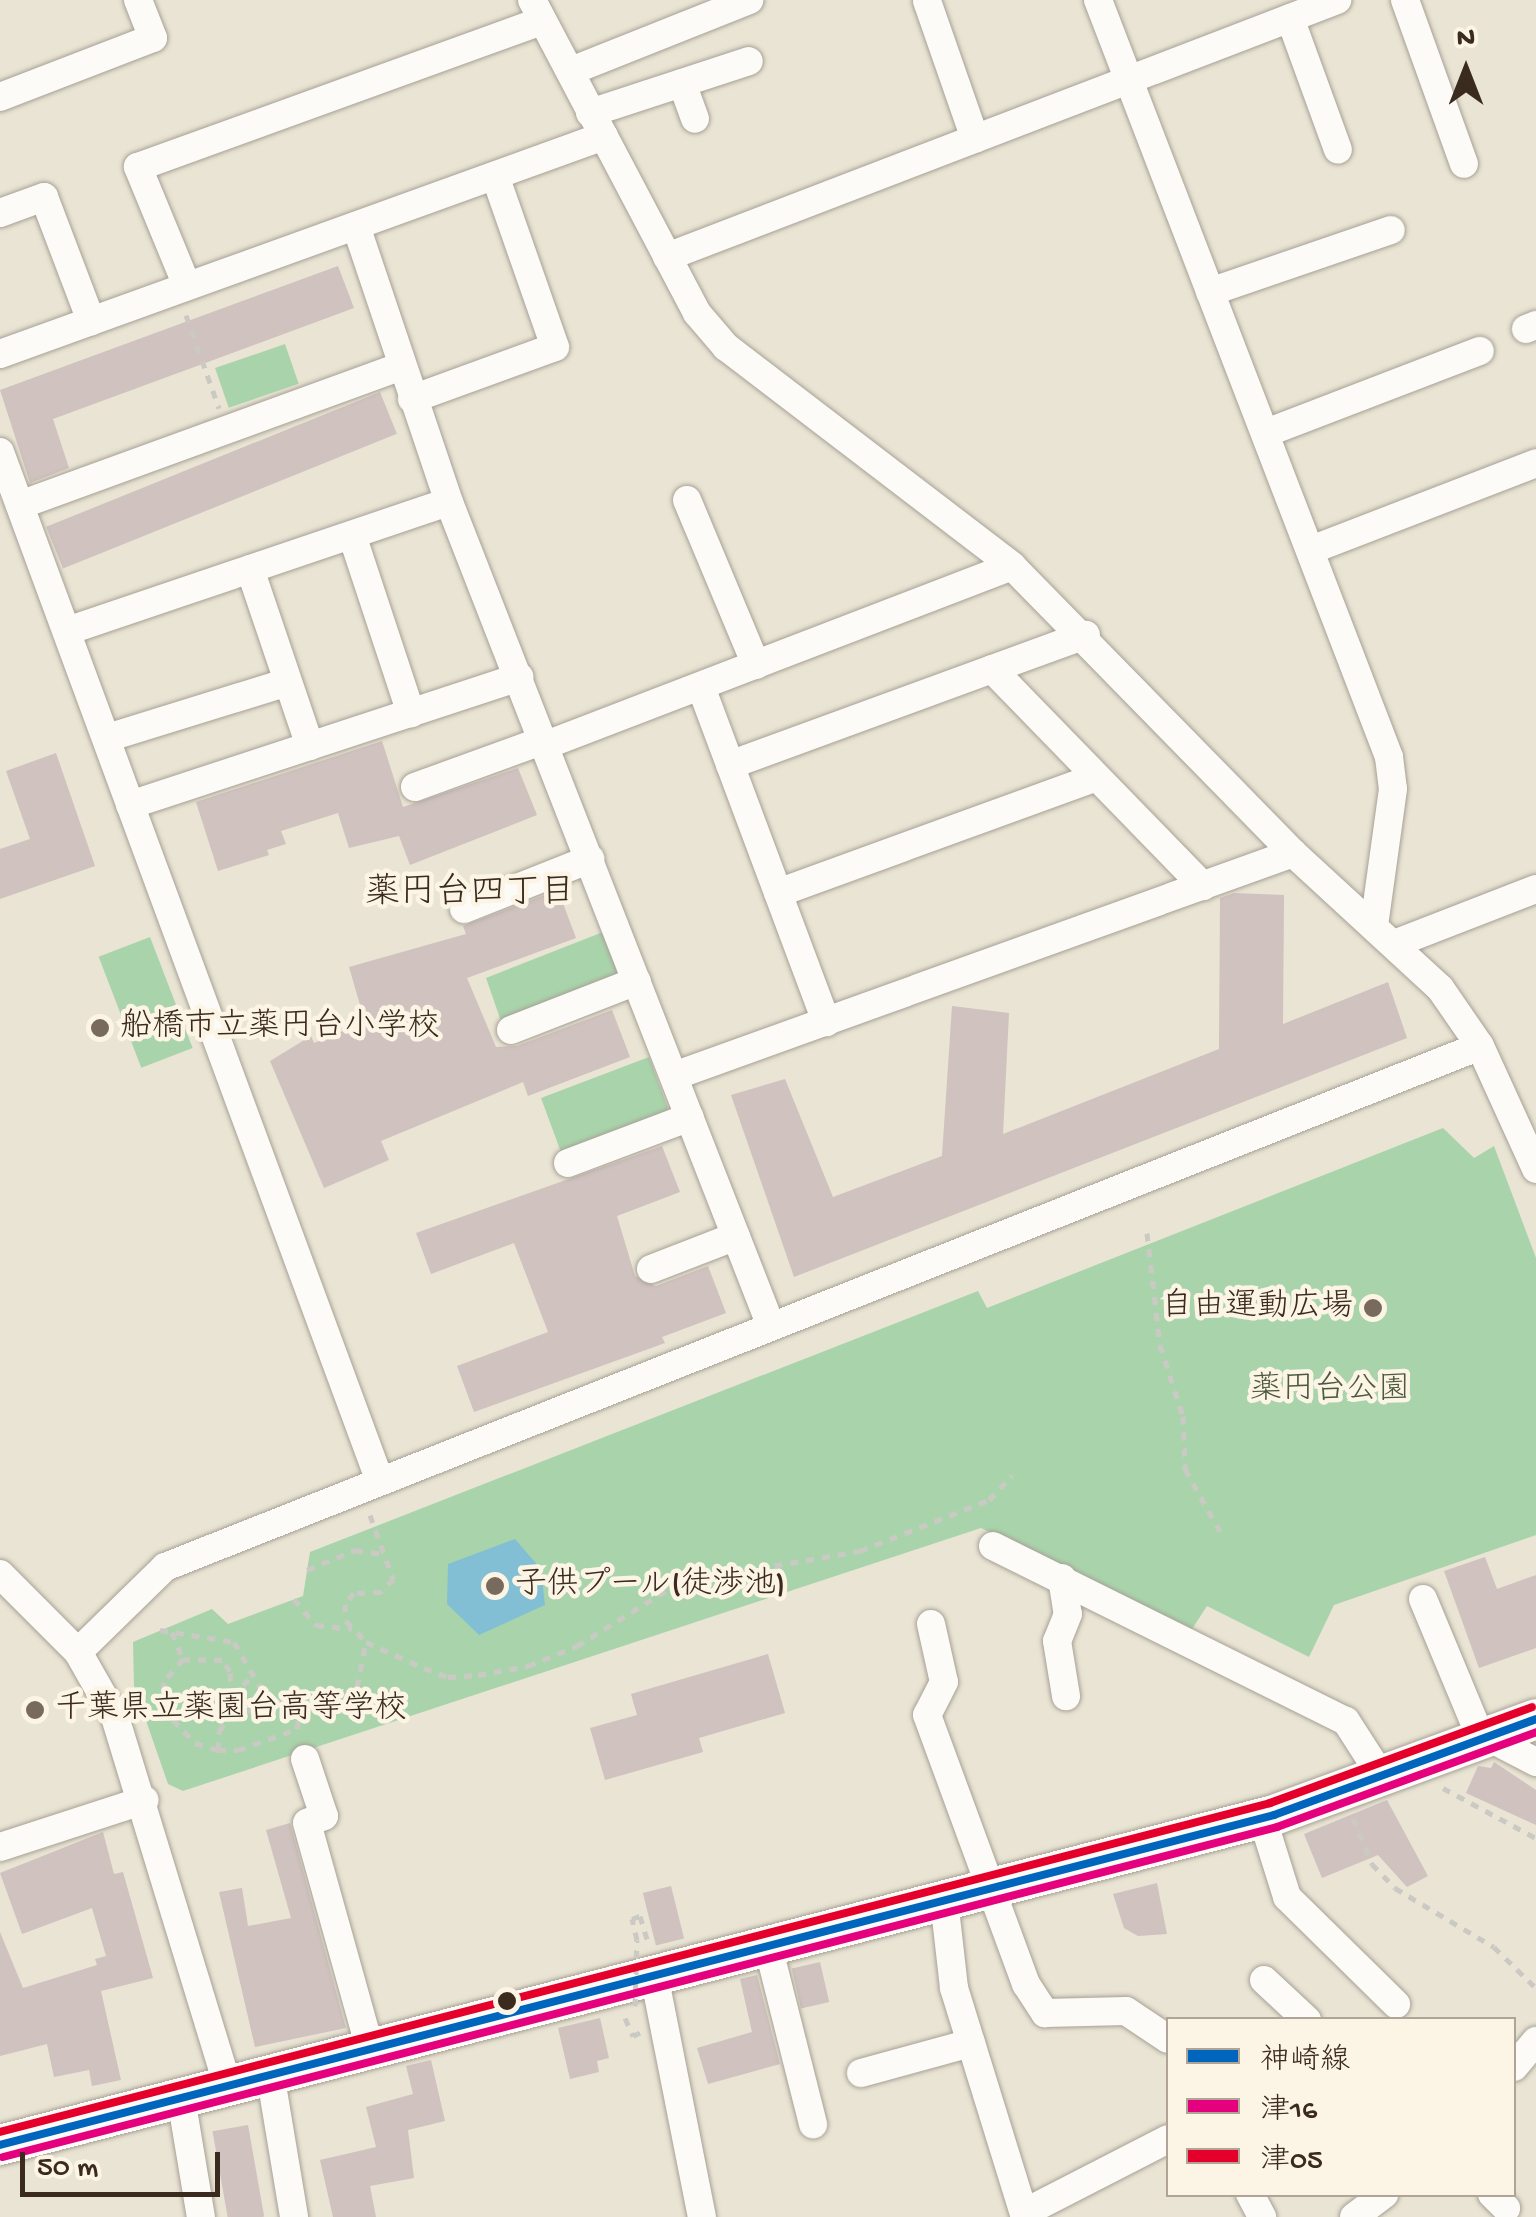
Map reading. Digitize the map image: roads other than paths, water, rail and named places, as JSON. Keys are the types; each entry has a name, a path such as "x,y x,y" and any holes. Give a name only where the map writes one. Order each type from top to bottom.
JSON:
{"highway":[{"path":"0,2145 1262,1818 1536,1720"}],"street":[{"path":"0,97 153,38 138,0"},
{"path":"571,70 750,0"},
{"path":"926,0 975,139"},
{"path":"1098,0 1311,550 1393,776 1384,935"},
{"path":"667,257 1336,0"},
{"path":"1405,0 1464,164"},
{"path":"182,288 138,167 536,10 698,313 726,347 1012,566 1086,636 1293,853 1440,988 1480,1046 1536,1169"},
{"path":"1290,18 1338,150"},
{"path":"1,351 495,176 682,83 749,61"},
{"path":"682,83 695,119"},
{"path":"412,399 555,346 495,176"},
{"path":"0,213 44,198 91,321"},
{"path":"356,226 450,502 771,1326"},
{"path":"1210,292 1391,230"},
{"path":"1266,433 1480,350"},
{"path":"20,505 402,366"},
{"path":"0,452 379,1479"},
{"path":"1311,550 1536,463"},
{"path":"687,500 756,666"},
{"path":"67,631 450,502"},
{"path":"352,535 411,713"},
{"path":"415,787 701,687 1012,566"},
{"path":"250,570 310,746"},
{"path":"730,764 1086,636"},
{"path":"992,670 1202,886"},
{"path":"130,805 520,678"},
{"path":"107,738 288,682"},
{"path":"701,687 826,1022"},
{"path":"778,893 1097,777"},
{"path":"674,1076 1293,853"},
{"path":"464,909 590,859"},
{"path":"1384,935 1536,890"},
{"path":"511,1030 637,981"},
{"path":"78,1652 165,1566 1480,1046"},
{"path":"568,1163 690,1117"},
{"path":"651,1269 736,1236"},
{"path":"993,1546 1346,1722 1382,1777"},
{"path":"0,1574 78,1652 115,1716 145,1800 228,2086"},
{"path":"1062,1578 1068,1614 1057,1641 1066,1696"},
{"path":"1423,1599 1486,1739 1536,1762"},
{"path":"931,1624 944,1682 927,1715 1026,1984 1045,2013 1126,2011 1166,2038"},
{"path":"304,1759 324,1816 308,1823 370,2048"},
{"path":"0,1847 145,1800"},
{"path":"1262,1818 1288,1898 1396,2004"},
{"path":"944,1900 954,1988 1024,2215 1166,2141"},
{"path":"768,1946 813,2124"},
{"path":"647,1980 702,2217"},
{"path":"1264,1980 1304,2017"},
{"path":"1516,2066 1536,2041"},
{"path":"861,2073 971,2044"},
{"path":"270,2073 294,2217"},
{"path":"182,2098 201,2217"},
{"path":"1354,2217 1380,2197"}],"water":[{"name":"子供プール(徒渉池)","path":"515,1539 541,1569 545,1605 479,1635 447,1604 448,1564"}],"place":[{"name":"船橋市立薬円台小学校","path":"100,1028"},
{"name":"自由運動広場","path":"1373,1308"},
{"name":"子供プール(徒渉池)","path":"495,1586"},
{"name":"千葉県立薬園台高等学校","path":"35,1710"}],"district":[{"name":"薬円台四丁目","path":"470,895"}],"park label":[{"name":"薬円台公園","path":"1330,1391"}]}
